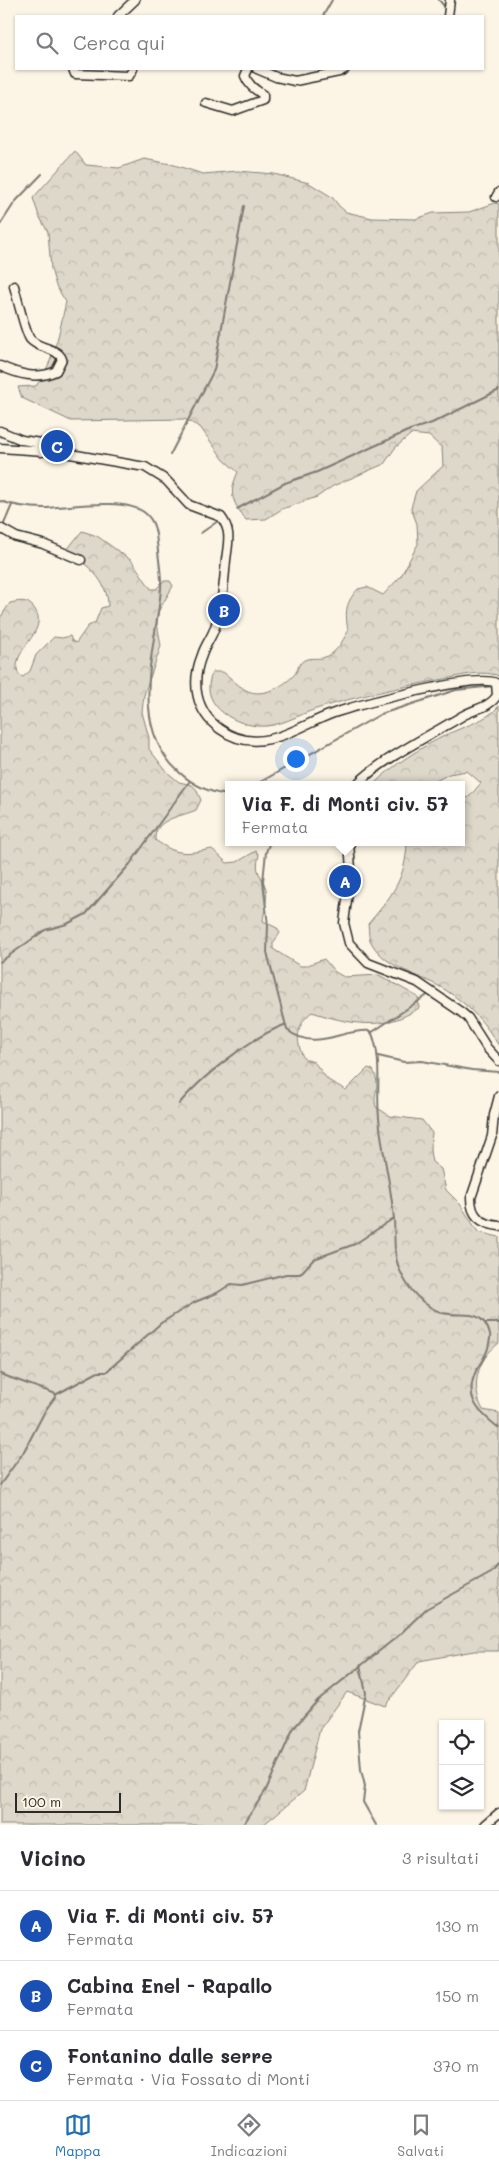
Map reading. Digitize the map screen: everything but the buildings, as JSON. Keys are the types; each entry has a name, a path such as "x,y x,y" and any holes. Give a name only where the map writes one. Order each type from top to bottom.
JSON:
{"street":[{"path":"119,15 135,0"},
{"path":"448,15 450,0"},
{"path":"73,70 75,74 129,76 132,70"},
{"path":"206,103 233,111 264,100 263,95 248,82 245,76 248,70"},
{"path":"259,70 276,77 295,81 343,70"},
{"path":"0,366 17,373 34,376 56,370 62,359 56,352 44,348 29,338 14,286"},
{"path":"0,431 22,440 40,442 42,452"},
{"path":"0,448 59,452 145,467 166,480 189,505 221,517 228,525 230,532 221,607 215,629 202,654 195,676 197,697 202,710 218,728 233,738 249,741 270,739 337,712 462,682 490,680 496,683 497,696 492,703 467,714 401,752 361,781"},
{"path":"0,528 16,537 43,544 81,560"},
{"path":"349,846 351,870 344,923 349,943 368,963 411,979 468,1018 486,1048 499,1061"},
{"path":"499,1096 489,1144 471,1198 471,1206 479,1220 486,1224 499,1226"},
{"path":"485,1825 499,1813"}],"green space":[{"path":"75,151 86,165 119,168 144,159 171,164 203,174 238,171 274,174 309,183 332,197 346,212 372,218 416,219 433,213 469,212 495,203 499,204 499,676 484,673 469,674 392,689 331,704 280,723 265,726 237,721 219,710 209,693 209,683 213,672 223,672 250,692 270,691 276,688 295,674 301,663 305,660 322,658 338,648 348,631 346,618 348,603 358,589 367,587 383,595 401,576 418,544 417,524 411,508 416,491 443,466 442,448 429,436 411,434 395,448 384,464 333,486 317,497 282,509 266,519 246,520 237,508 232,492 238,472 224,460 200,427 184,419 71,421 22,398 18,387 36,386 48,366 56,346 66,302 56,286 51,269 48,232 39,216 33,198"},
{"path":"82,531 97,536 132,561 151,589 156,589 164,581 170,581 173,586 158,612 157,623 161,646 144,695 142,712 149,738 149,749 167,772 179,782 192,785 201,800 196,810 170,819 159,827 155,840 170,849 188,853 212,849 227,863 237,862 256,851 259,855 258,870 266,889 263,921 277,928 280,933 273,943 273,949 300,966 324,959 335,972 344,977 379,975 418,997 419,1008 406,1016 379,1023 366,1024 340,1020 312,1012 300,1027 298,1039 301,1052 304,1059 314,1062 328,1080 346,1090 368,1068 373,1070 377,1081 376,1107 390,1116 422,1120 432,1133 430,1151 432,1162 441,1169 446,1190 460,1204 478,1232 499,1237 499,1343 485,1357 481,1365 478,1374 477,1392 483,1410 499,1413 499,1651 474,1651 419,1661 385,1706 347,1692 320,1729 304,1791 263,1825 0,1825 0,618 10,603 20,601 31,605 38,617 38,625 23,650 17,666 19,675 23,677 30,671 36,655 54,637 70,636 72,641 76,643 88,626 95,623 101,608 108,606 104,588 100,580 88,567 66,551"},
{"path":"499,706 499,1046 488,1030 463,1003 437,985 395,966 386,959 371,942 368,924 396,887 404,867 407,846 465,846 465,798 469,797 481,783 467,771 449,774 436,781 377,781 389,770 417,751 446,735 488,716"}],"waterway":[{"path":"324,15 332,0"},
{"path":"439,0 445,7"},
{"path":"0,225 15,202 42,174"},
{"path":"170,455 214,370 244,206"},
{"path":"237,509 285,483 317,472 410,430 432,423 499,390"},
{"path":"0,501 38,508 97,504 124,505 136,508 149,517 156,535 161,575 149,685 149,709 154,732 163,753 184,777 208,790 225,794"},
{"path":"3,526 12,505"},
{"path":"201,533 218,521"},
{"path":"262,781 381,714 456,690 494,686"},
{"path":"0,962 45,930 67,924 86,914 130,864 189,782"},
{"path":"268,846 263,881 268,926 267,952 287,1030 298,1037 319,1040 360,1031 371,1031 377,1052 379,1118 393,1206 397,1262 402,1275 411,1289 429,1306 443,1313 476,1316 486,1325 490,1334 490,1341 486,1354 477,1369 471,1388 474,1403 484,1416 499,1428"},
{"path":"371,1033 429,994"},
{"path":"179,1104 213,1070 257,1039 284,1025"},
{"path":"378,1056 404,1062 422,1061 472,1070 499,1072"},
{"path":"0,1485 23,1453 45,1411 57,1394 98,1372 106,1372 161,1323 195,1302 217,1293 231,1284 242,1285 286,1274 300,1274 314,1259 355,1244 394,1218"},
{"path":"485,1323 499,1323"},
{"path":"0,1374 56,1394"},
{"path":"243,1825 266,1790 293,1729 318,1700 398,1636 426,1609 491,1573 499,1564"},
{"path":"360,1665 366,1693 358,1731 361,1770 365,1786 363,1802 376,1825"}],"place":[{"name":"Fontanino dalle serre","path":"57,446"},
{"name":"Cabina Enel - Rapallo","path":"224,610"},
{"name":"Via F. di Monti civ. 57","path":"345,881"}]}
